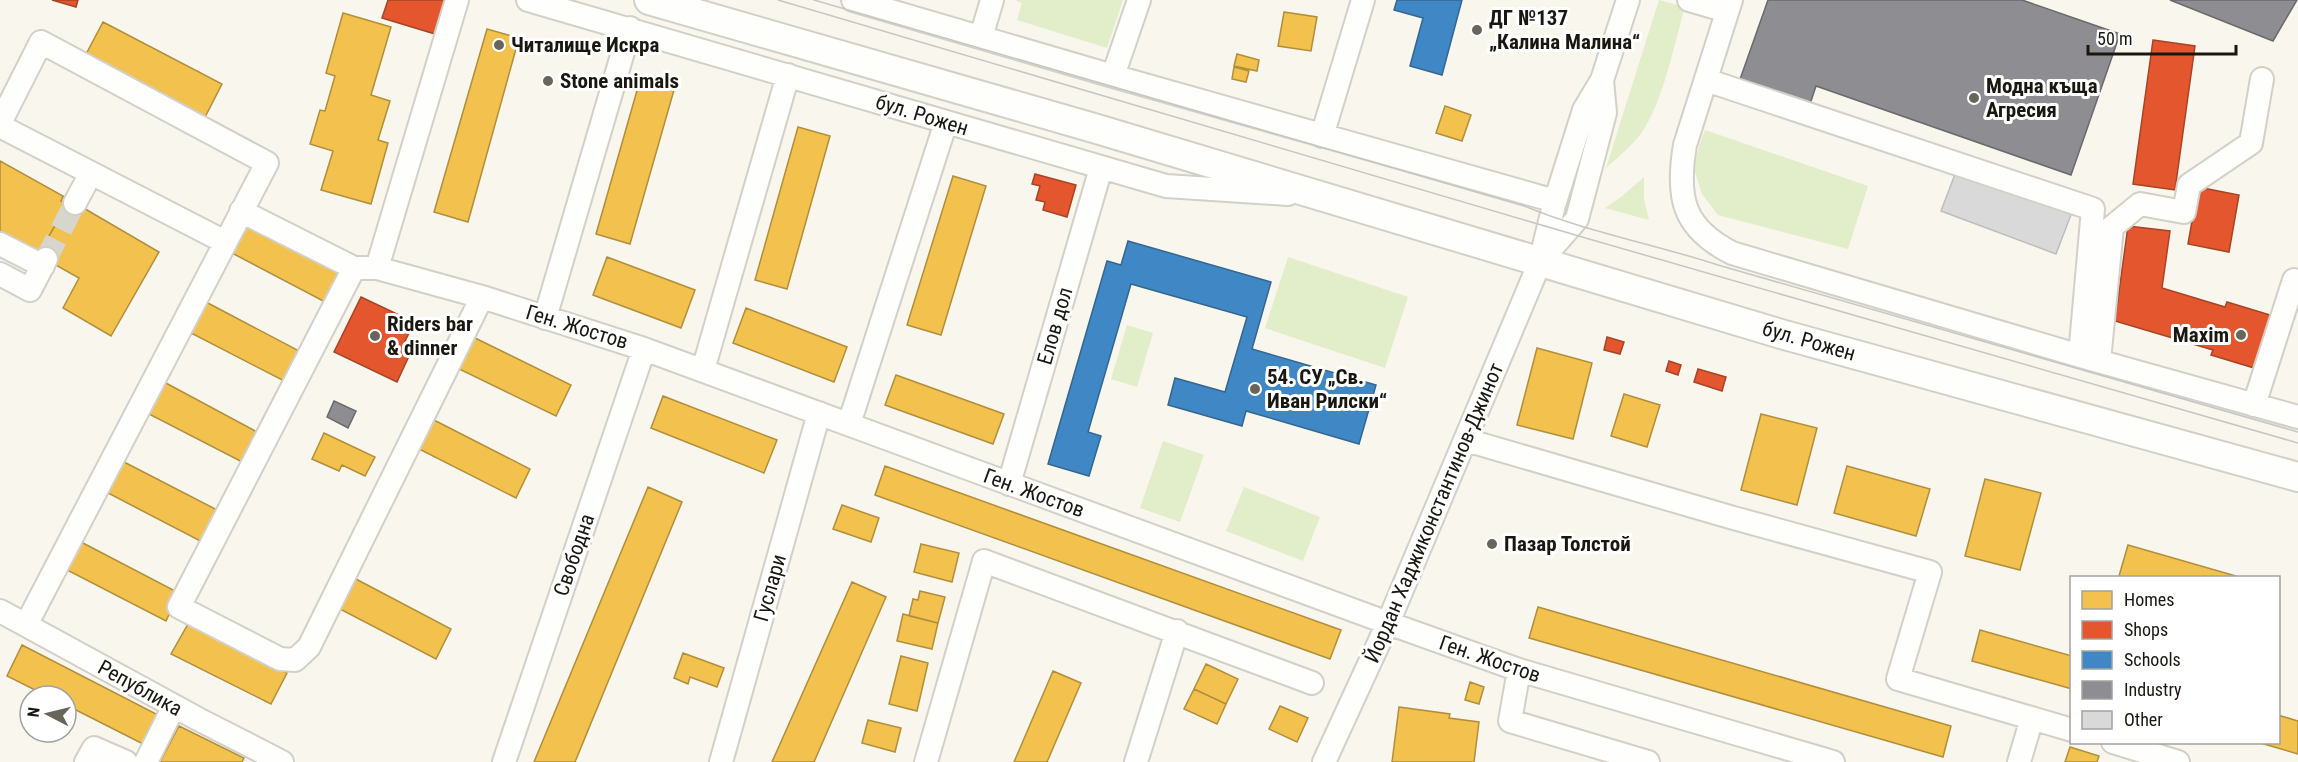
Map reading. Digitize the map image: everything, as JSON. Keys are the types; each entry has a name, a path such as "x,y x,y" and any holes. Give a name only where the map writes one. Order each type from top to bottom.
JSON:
{"main road":[{"name":"бул. Рожен","path":"650,0 1781,334 2298,477"}],"street":[{"path":"377,268 457,0"},
{"name":"бул. Рожен","path":"528,0 1166,186 1322,197"},
{"path":"853,0 1555,201"},
{"path":"981,38 992,0"},
{"path":"1113,76 1139,0"},
{"path":"1322,136 1363,0"},
{"path":"1540,262 1555,201 1584,110 1602,80 1628,0"},
{"path":"1689,0 1729,5 1685,145 1681,170 1682,191 1687,213 1696,227 1712,243 1732,253 2090,359 2298,417"},
{"path":"545,318 630,28"},
{"path":"26,625 267,163 41,42 0,125 225,242"},
{"path":"703,370 788,75"},
{"path":"2090,359 2112,227 2140,204 2184,212 2189,185 2251,143 2262,79"},
{"path":"1540,262 1577,219 1605,113 1602,80"},
{"path":"1706,80 2093,209 2090,359"},
{"path":"849,424 946,122"},
{"name":"Елов дол","path":"1009,484 1101,168"},
{"path":"75,203 91,173"},
{"name":"Ген. Жостов","path":"241,211 354,268 377,268 482,297 644,349 1519,670 1833,762"},
{"path":"0,244 44,262 30,290 0,274"},
{"name":"Йордан Хаджиконстантинов-Джинот","path":"1324,762 1388,623 1540,262"},
{"path":"354,268 178,608 280,659 295,660 309,646 482,297"},
{"path":"2254,405 2294,280 2298,281"},
{"name":"Свободна","path":"504,762 644,349"},
{"name":"Гуслари","path":"721,762 819,413"},
{"path":"1466,440 1730,517 1930,572 1898,679 2070,729"},
{"path":"926,762 984,561 1312,683"},
{"name":"Република","path":"0,611 282,762"},
{"path":"1136,762 1177,631"},
{"path":"1519,670 1509,721 1648,762"},
{"path":"146,762 174,706"},
{"path":"2019,762 2032,718"},
{"path":"2120,744 2178,762"},
{"path":"86,762 94,748 126,762"}],"green space":[{"path":"1014,0 1123,0 1107,48 1017,20 1022,3"},
{"path":"1659,0 1685,7 1667,73 1655,107 1640,135 1606,168"},
{"path":"1705,130 1868,186 1848,249 1718,215 1702,194 1694,169"},
{"path":"1644,177 1644,199 1649,220 1605,208 1621,197"},
{"path":"1288,257 1408,297 1385,368 1265,328"},
{"path":"1127,325 1153,333 1137,387 1111,379"},
{"path":"1163,441 1204,455 1180,522 1140,508"},
{"path":"1244,487 1320,517 1303,561 1226,531"}],"building: Homes":[{"path":"1284,12 1317,17 1311,51 1278,46"},
{"path":"343,13 391,27 371,95 390,101 378,140 388,143 371,204 321,190 333,151 310,144 320,110 325,111 335,76 326,73"},
{"path":"103,22 222,84 203,121 84,58"},
{"path":"487,29 519,38 468,222 434,212"},
{"path":"1237,54 1259,60 1257,71 1234,66"},
{"path":"1234,67 1249,71 1246,82 1232,79"},
{"path":"640,80 674,90 630,244 596,234"},
{"path":"1445,106 1471,115 1462,141 1436,133"},
{"path":"798,127 830,136 787,289 755,280"},
{"path":"0,161 63,196 61,201 67,205 38,255 0,233"},
{"path":"953,176 986,186 941,335 907,325"},
{"path":"63,196 159,252 111,336 63,308 79,278 38,255 67,205 61,201"},
{"path":"246,222 343,273 327,303 230,252"},
{"path":"607,257 695,290 681,328 593,295"},
{"path":"206,302 303,353 288,383 189,332"},
{"path":"746,308 847,347 834,382 733,343"},
{"path":"471,336 571,385 556,416 457,368"},
{"path":"1537,348 1592,363 1573,439 1517,425"},
{"path":"896,375 1004,414 993,444 885,405"},
{"path":"164,382 261,434 246,464 147,413"},
{"path":"1624,394 1660,405 1647,447 1611,436"},
{"path":"663,396 777,440 764,473 651,428"},
{"path":"1761,414 1817,428 1797,505 1741,490"},
{"path":"432,419 530,469 516,498 417,448"},
{"path":"324,433 375,457 365,476 342,465 339,471 312,459"},
{"path":"124,462 223,513 208,545 108,493"},
{"path":"885,466 1341,630 1330,659 875,495"},
{"path":"1847,466 1930,489 1916,536 1834,513"},
{"path":"1985,479 2041,493 2020,570 1965,556"},
{"path":"648,487 682,502 575,762 534,762"},
{"path":"842,505 879,518 871,542 833,529"},
{"path":"81,542 179,593 166,621 67,570"},
{"path":"921,544 959,553 952,582 914,572"},
{"path":"2128,545 2236,576 2119,576"},
{"path":"354,578 451,629 436,659 338,608"},
{"path":"852,582 886,597 814,762 772,762"},
{"path":"920,591 945,597 938,623 909,616 913,599 918,600"},
{"path":"1538,607 1951,726 1943,757 1529,638"},
{"path":"903,614 938,623 932,649 897,641"},
{"path":"188,624 287,673 271,704 171,654"},
{"path":"1980,630 2070,655 2070,688 1972,661"},
{"path":"22,645 162,717 147,746 78,711 78,684 23,684 7,676"},
{"path":"683,653 724,668 717,687 690,677 688,684 674,678"},
{"path":"901,656 928,663 917,711 889,704"},
{"path":"1206,664 1238,679 1226,704 1194,689"},
{"path":"1053,671 1081,683 1047,762 1014,762"},
{"path":"1470,682 1484,687 1479,704 1465,700"},
{"path":"1194,689 1226,704 1217,724 1184,709"},
{"path":"1280,706 1308,718 1297,742 1269,729"},
{"path":"1399,707 1450,714 1449,718 1479,722 1474,762 1392,762"},
{"path":"2280,716 2298,721 2298,754 2264,744 2280,744"},
{"path":"868,720 901,728 895,752 862,743"},
{"path":"179,726 244,758 242,762 160,762"},
{"path":"2070,747 2099,756 2097,762 2065,762"}],"building: Shops":[{"path":"52,0 78,0 76,7"},
{"path":"388,0 445,0 435,34 382,18"},
{"path":"2153,40 2195,46 2175,190 2133,184"},
{"path":"1035,174 1076,185 1067,217 1043,210 1045,202 1036,200 1040,186 1032,184"},
{"path":"2198,187 2239,195 2229,252 2188,244"},
{"path":"2128,226 2170,231 2162,288 2225,307 2227,302 2270,315 2254,368 2211,355 2213,350 2115,321"},
{"name":"Riders bar & dinner","path":"361,297 414,322 401,350 410,354 397,382 334,352"},
{"path":"1607,337 1624,342 1620,354 1604,350"},
{"path":"1669,361 1681,365 1678,375 1666,371"},
{"path":"1698,369 1726,377 1722,391 1694,382"}],"building: Schools":[{"path":"1397,0 1462,0 1442,75 1410,66 1423,18 1394,10"},
{"path":"1128,241 1271,282 1252,349 1376,385 1359,444 1246,411 1242,426 1168,405 1175,378 1225,392 1247,317 1131,284 1088,432 1101,436 1089,476 1048,464 1107,261 1121,265"}],"building: Industry":[{"name":"Модна къща Агресия","path":"1768,0 2022,0 2120,34 2071,175 1816,86 1808,110 1738,85"},
{"path":"2170,0 2297,0 2273,41"},
{"path":"334,401 356,411 348,428 327,417"}],"building: Other":[{"path":"1957,169 2072,212 2056,254 1941,211"}],"tunnel":[{"path":"46,259 75,203"}],"tram line":[{"path":"778,0 1589,239 2298,443"},
{"path":"814,0 1524,206 1596,231 2298,432"}],"place":[{"name":"ДГ №137 „Калина Малина“","path":"1477,30"},
{"name":"Читалище Искра","path":"499,45"},
{"name":"Stone animals","path":"548,81"},
{"name":"Модна къща Агресия","path":"1974,98"},
{"name":"Maxim","path":"2241,335"},
{"name":"Riders bar & dinner","path":"375,336"},
{"name":"54. СУ „Св. Иван Рилски“","path":"1255,389"},
{"name":"Пазар Толстой","path":"1492,544"}]}
